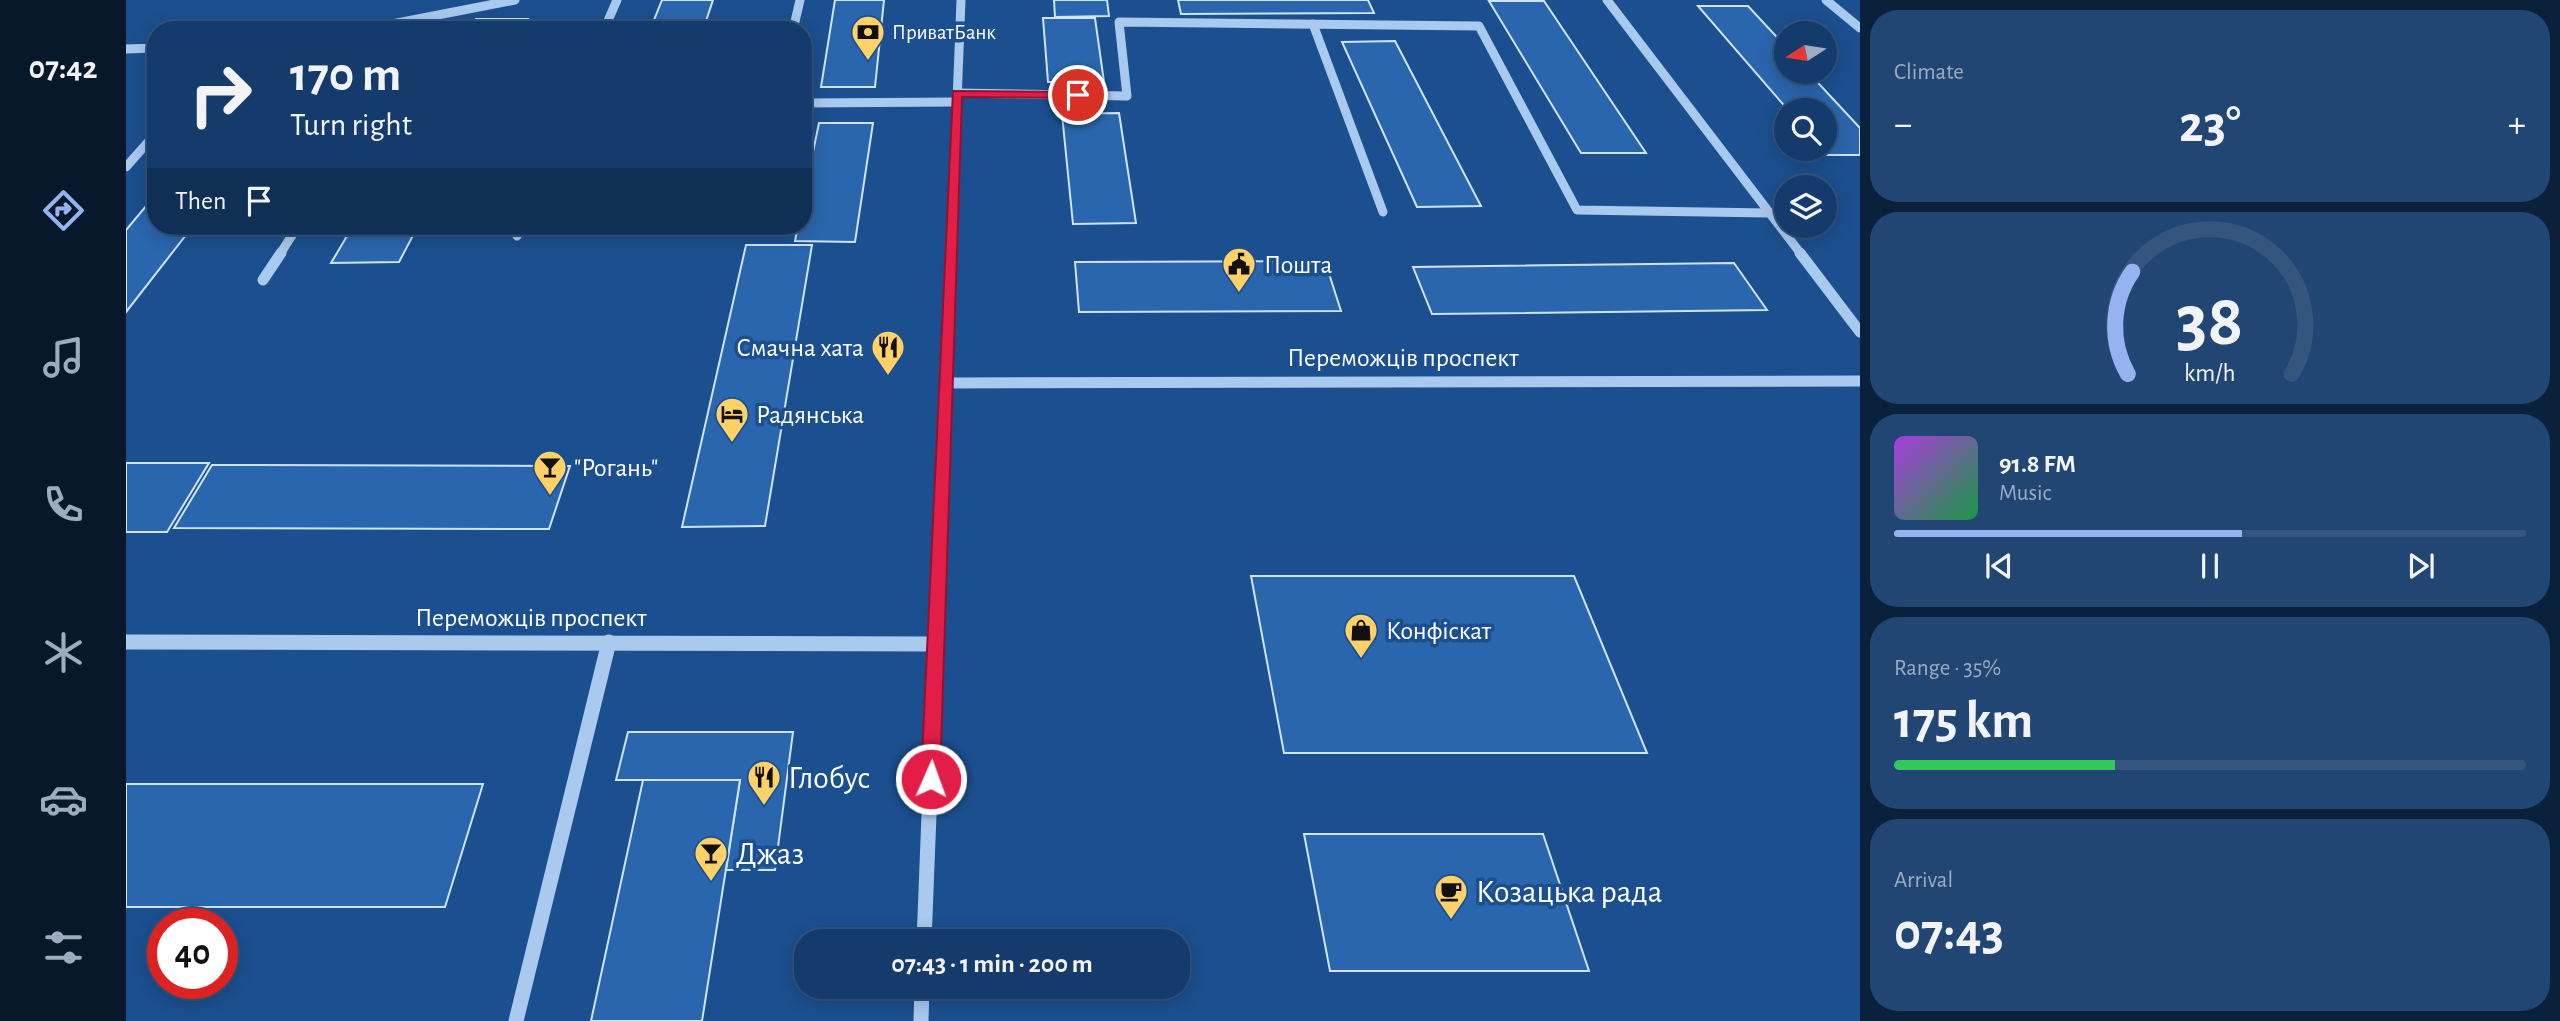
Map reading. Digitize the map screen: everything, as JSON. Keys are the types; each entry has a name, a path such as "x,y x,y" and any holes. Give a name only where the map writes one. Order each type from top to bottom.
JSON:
{"street":[{"path":"408,21 515,0"},
{"path":"608,21 617,0"},
{"path":"795,21 800,0"},
{"path":"925,929 961,0"},
{"path":"1826,0 1860,28"},
{"path":"431,21 434,16"},
{"path":"812,103 957,97 1127,96 1119,22 1479,26 1577,210 1769,213"},
{"path":"126,167 147,143"},
{"path":"263,280 292,235"},
{"name":"Переможців проспект","path":"947,383 1860,381"},
{"name":"Переможців проспект","path":"126,642 936,644"},
{"path":"516,1021 609,642"},
{"path":"920,1021 921,999"}],"lane":[{"path":"1608,0 1860,332"},
{"path":"1313,24 1383,212"},
{"path":"126,49 147,48"}],"building":[{"path":"662,0 713,0 706,21 654,21"},
{"path":"835,0 884,0 875,87 821,87"},
{"path":"1054,0 1107,0 1109,16 1055,17"},
{"path":"1178,0 1368,0 1374,13 1181,14"},
{"path":"1489,1 1544,1 1646,153 1581,153"},
{"path":"1698,6 1748,6 1774,34 1774,84 1819,84 1832,98 1778,98"},
{"path":"1043,18 1095,18 1104,82 1048,82"},
{"path":"476,19 528,19 527,21 475,21"},
{"path":"1395,41 1481,206 1417,207 1342,42"},
{"path":"1837,103 1860,128 1860,155 1837,155"},
{"path":"1119,113 1136,223 1073,224 1062,114"},
{"path":"819,123 873,123 855,242 795,241 796,235 812,235 812,157"},
{"path":"147,205 147,235 186,235 126,312 126,230"},
{"path":"348,235 413,235 399,262 331,263"},
{"path":"746,245 812,245 765,526 682,527"},
{"path":"1325,261 1341,311 1079,312 1075,262"},
{"path":"1734,263 1767,310 1432,314 1413,267"},
{"path":"126,463 209,463 167,532 126,532"},
{"path":"212,465 570,466 549,529 174,528"},
{"path":"1251,576 1574,576 1647,753 1284,753"},
{"path":"628,732 793,732 775,870 726,870 740,780 616,780"},
{"path":"643,780 740,780 702,1021 591,1021"},
{"path":"126,784 483,784 445,907 126,907"},
{"path":"1304,834 1543,834 1589,971 1330,971"}],"place":[{"name":"ПриватБанк","path":"868,62"},
{"name":"Пошта","path":"1239,294"},
{"name":"Смачна хата","path":"888,377"},
{"name":"Радянська","path":"732,444"},
{"name":"\"Рогань\"","path":"550,497"},
{"name":"Конфіскат","path":"1361,660"},
{"name":"Глобус","path":"764,807"},
{"name":"Джаз","path":"711,883"},
{"name":"Козацька рада","path":"1451,921"}],"route":[{"path":"931,779 957,93 1078,95"}]}
